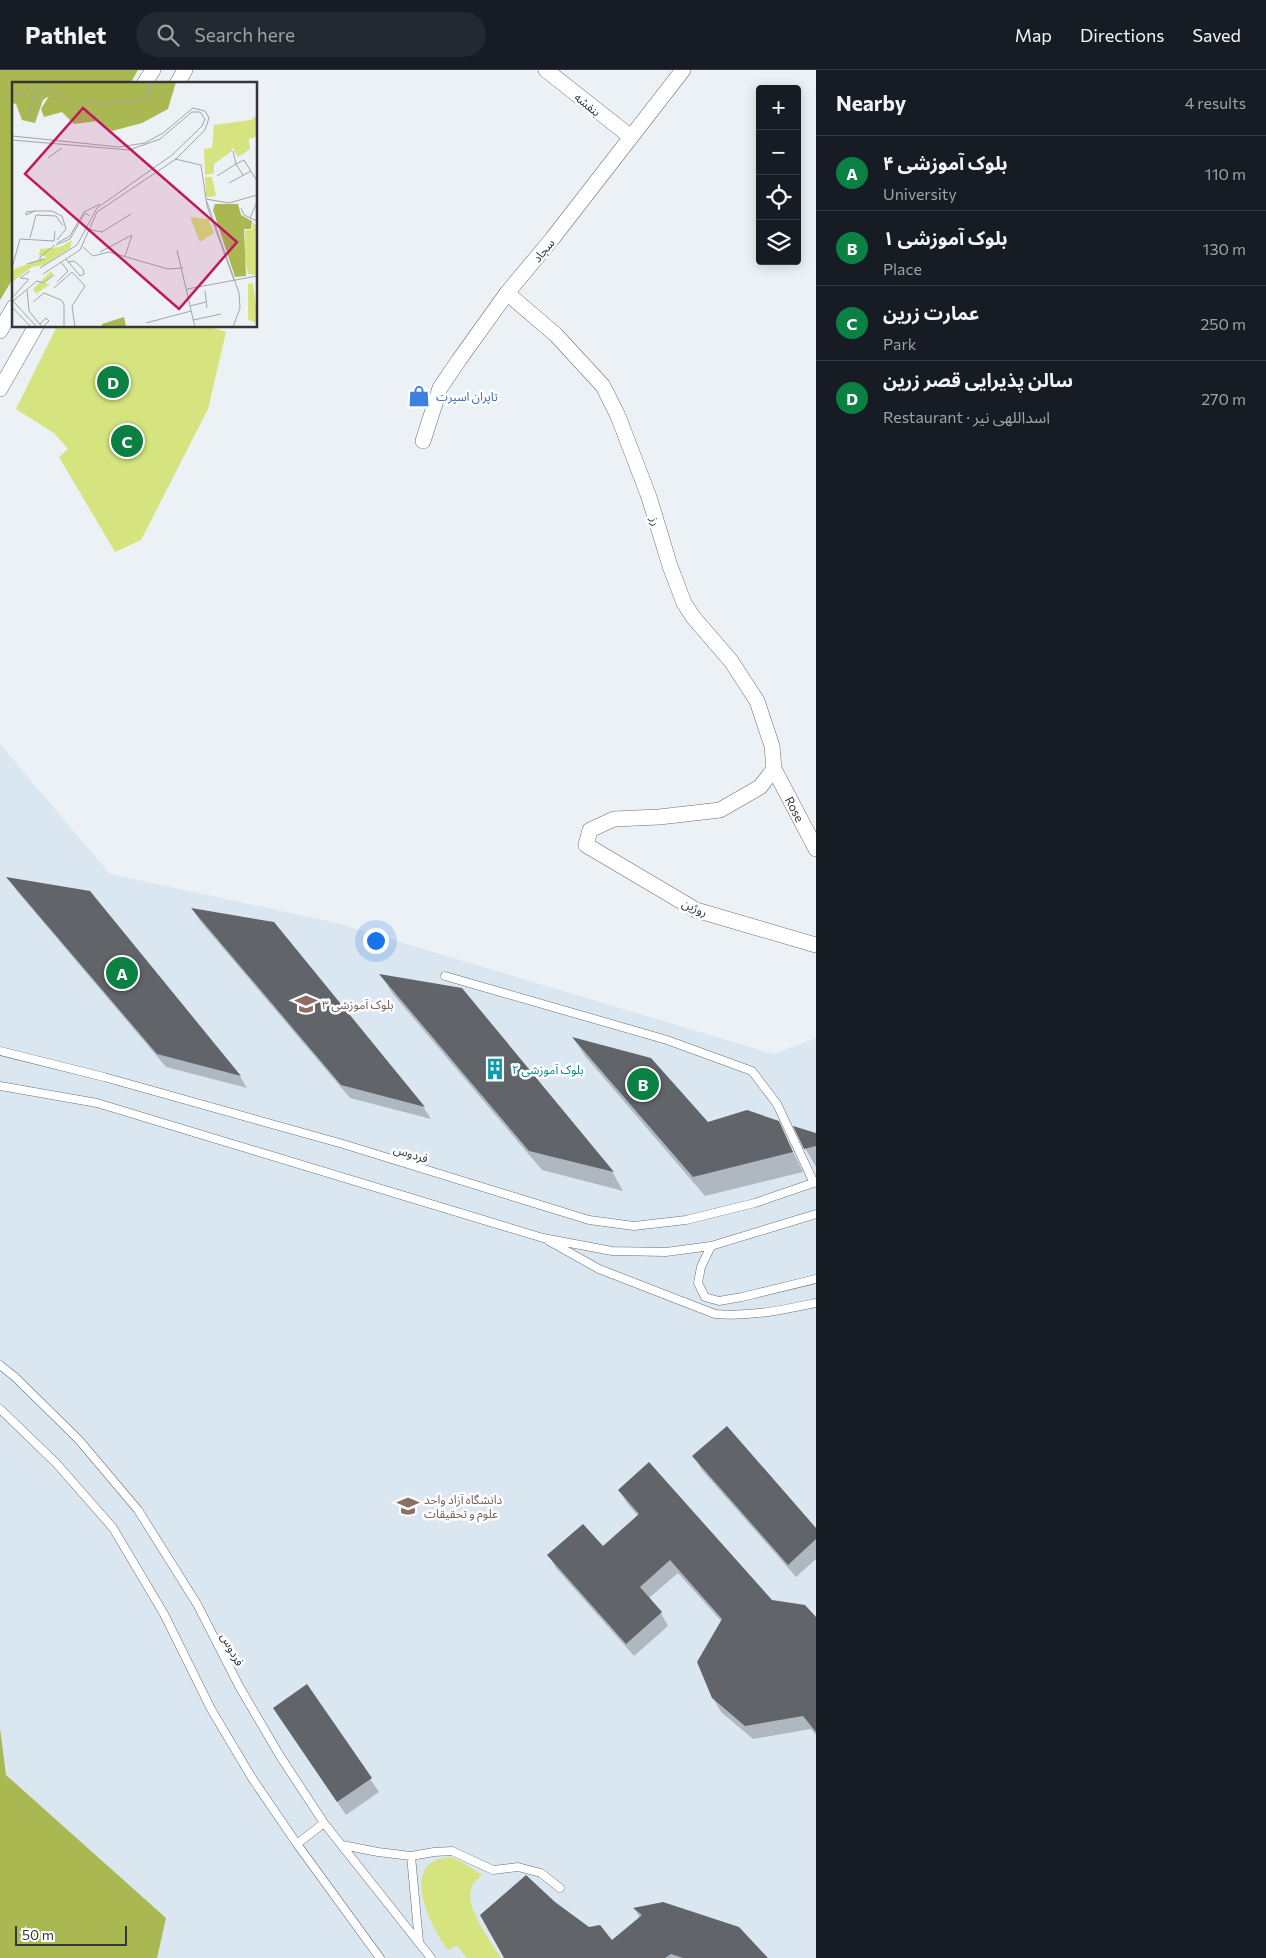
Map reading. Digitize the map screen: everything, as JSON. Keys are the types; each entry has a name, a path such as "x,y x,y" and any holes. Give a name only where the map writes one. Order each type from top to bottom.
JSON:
{"street":[{"path":"145,82 153,70"},
{"path":"178,82 185,70"},
{"name":"بنفشه","path":"546,70 631,137"},
{"name":"سجاد","path":"423,441 440,388 507,293 552,239 683,70"},
{"name":"رز","path":"507,293 556,335 603,386 625,434 684,603 693,617 731,661 757,701 772,746 774,768"},
{"path":"0,331 12,310"},
{"path":"0,389 35,328"},
{"name":"روژین","path":"774,768 760,787 720,810 659,817 614,819 590,830 586,844 696,910 816,946"},
{"name":"Rose","path":"774,768 816,849"}],"lane":[{"path":"445,976 667,1040 752,1071 777,1104 815,1183"},
{"name":"فردوس","path":"0,1051 104,1077 342,1144 589,1220 634,1226 686,1220 755,1203 815,1183"},
{"path":"0,1086 97,1103 543,1238 612,1251 666,1252 711,1246 816,1214"},
{"path":"543,1238 599,1269 715,1314 734,1316 767,1314 816,1303"},
{"path":"711,1246 701,1267 698,1282 705,1298 719,1301 816,1279"},
{"name":"فردوس","path":"0,1365 15,1377 79,1440 138,1510 197,1604 240,1686 280,1756 324,1823 431,1958"},
{"path":"0,1409 56,1463 113,1528 164,1614 211,1709 252,1778 297,1844 380,1958"},
{"path":"297,1844 324,1823"},
{"path":"342,1845 411,1856 452,1851 493,1870 518,1867 541,1873 560,1888"},
{"path":"411,1856 419,1942"}],"shaded area":[{"name":"دانشگاه آزاد واحد علوم و تحقیقات","path":"0,744 110,874 337,923 773,1054 816,1038 816,1958 0,1958"}],"green space":[{"path":"0,70 138,70 131,82 12,82 12,280 0,300"},
{"path":"56,328 213,328 226,332 208,409 141,540 115,552 59,457 68,449 54,433 16,409"},
{"path":"0,1728 6,1775 166,1918 157,1958 0,1958"},
{"path":"451,1857 482,1875 473,1884 470,1892 471,1902 479,1922 501,1958 467,1958 456,1945 448,1950 433,1926 423,1896 422,1881 425,1869 435,1861"}],"building":[{"path":"6,877 90,891 241,1076 157,1054"},
{"name":"بلوک آموزشی ۳","path":"191,908 274,922 425,1107 341,1085"},
{"name":"بلوک آموزشی ۲","path":"379,974 462,988 614,1172 529,1151"},
{"path":"572,1037 651,1058 708,1122 747,1110 779,1121 793,1152 693,1177"},
{"path":"793,1126 816,1133 816,1146 804,1149"},
{"path":"727,1426 816,1528 816,1539 788,1565 692,1456"},
{"path":"649,1462 772,1600 805,1605 816,1617 816,1732 803,1716 745,1726 712,1698 697,1662 722,1619 670,1560 640,1587 662,1612 626,1644 547,1555 583,1524 603,1546 639,1514 618,1490"},
{"path":"307,1684 372,1778 337,1802 273,1708"},
{"path":"526,1875 555,1902 589,1927 600,1925 612,1940 642,1915 633,1908 663,1902 739,1927 768,1958 683,1958 671,1954 665,1958 504,1958 480,1915"}],"place":[{"name":"سالن پذیرایی قصر زرین","path":"113,382"},
{"name":"تاپران اسپرت","path":"419,396"},
{"name":"عمارت زرین","path":"127,441"},
{"name":"بلوک آموزشی ۴","path":"122,973"},
{"name":"بلوک آموزشی ۳","path":"306,1004"},
{"name":"بلوک آموزشی ۲","path":"495,1069"},
{"name":"بلوک آموزشی ۱","path":"643,1084"},
{"name":"دانشگاه آزاد واحد علوم و تحقیقات","path":"408,1506"}]}
